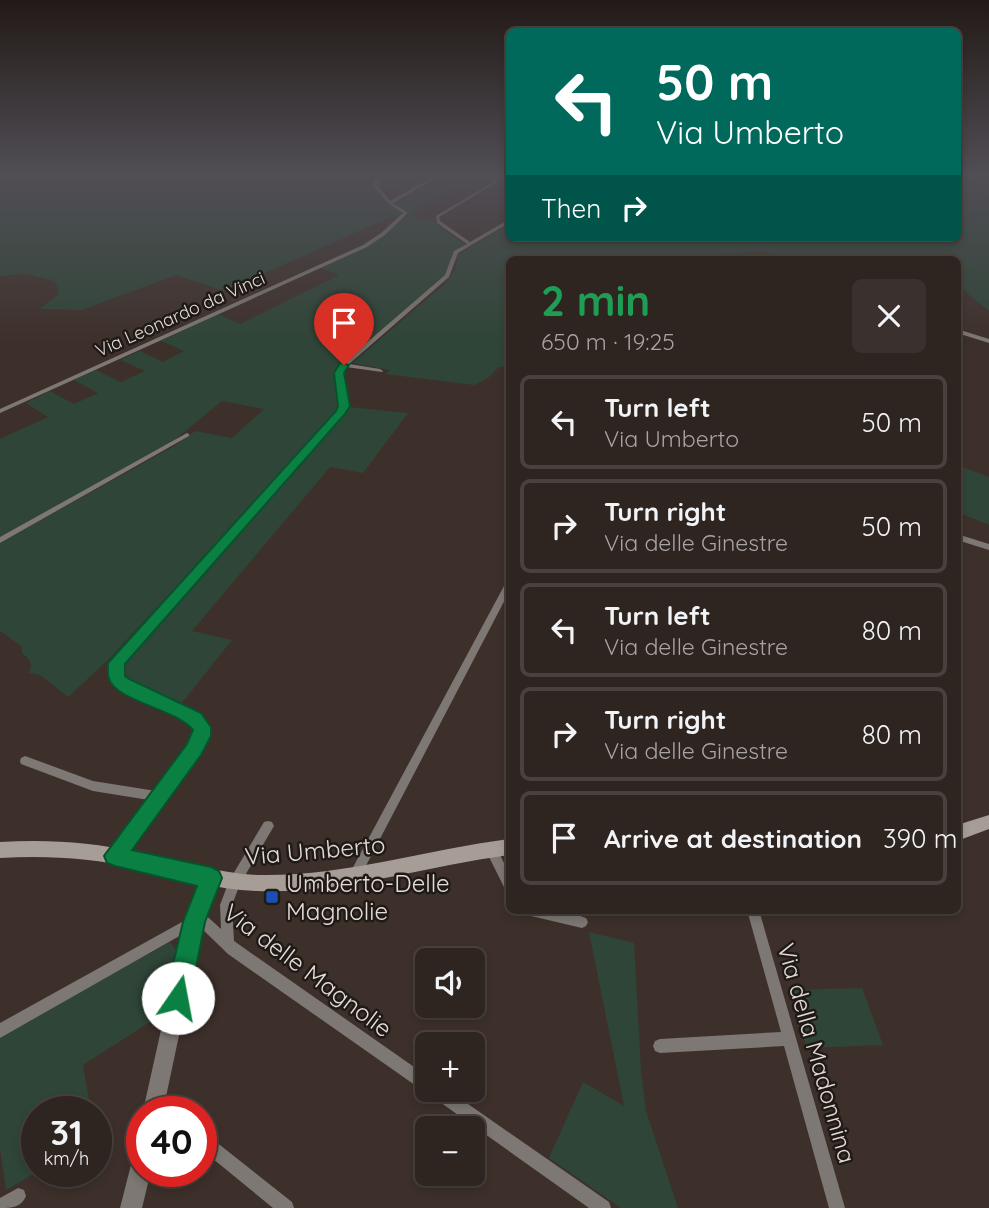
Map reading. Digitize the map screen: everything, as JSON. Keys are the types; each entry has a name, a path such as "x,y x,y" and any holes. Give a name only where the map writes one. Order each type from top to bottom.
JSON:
{"main road":[{"path":"961,832 989,822"},
{"name":"Via Umberto","path":"0,850 61,848 115,856 211,878 289,882 355,875 504,846"}],"street":[{"name":"Via Leonardo da Vinci","path":"0,411 365,246 385,230"},
{"path":"450,230 470,244"},
{"path":"115,856 202,736 202,727 189,715 123,684 117,678 117,663 341,412 344,406 339,373 344,365 441,283 451,271 454,254 493,230"},
{"path":"961,332 989,341"},
{"path":"344,365 380,371"},
{"path":"0,540 187,435"},
{"path":"961,538 989,547"},
{"path":"355,875 506,592"},
{"path":"24,761 93,786 159,797"},
{"path":"228,944 226,905 235,881 268,826"},
{"path":"161,1096 195,918 211,878"},
{"path":"548,914 582,922"},
{"name":"Via della Madonnina","path":"754,914 837,1208"},
{"path":"0,1031 195,918"},
{"name":"Via delle Magnolie","path":"195,918 415,1076"},
{"path":"660,1046 789,1040"},
{"path":"452,1102 603,1208"},
{"path":"217,1152 286,1208"},
{"path":"131,1208 136,1187"},
{"path":"0,1207 18,1196"}],"green space":[{"path":"0,230 361,230 224,291 176,275 82,310 39,309 59,294 55,281 26,274 0,276"},
{"path":"389,230 445,230 465,245 452,254 449,271 438,282 338,369 338,411 108,660 68,697 40,675 29,673 31,664 22,653 21,646 0,631 0,543 176,445 195,431 232,438 264,409 222,401 172,442 0,537 0,439 48,417 26,403 50,391 74,404 98,393 74,380 96,370 121,382 145,371 120,360 140,351 163,362 184,351 161,341 218,314 240,324 339,275 321,268 371,245"},
{"path":"499,230 506,230 506,242 961,242 961,230 989,230 989,311 961,288 961,256 781,256 764,252 673,256 506,256 506,366 499,367 488,378 474,385 385,374 390,370 352,363 446,283 455,270 458,255"},
{"path":"349,407 408,413 363,473 330,467 192,631 232,640 181,704 131,680 124,666 137,643"},
{"path":"961,466 989,477 989,525 961,514"},
{"path":"589,932 634,943 641,1071 646,1111 678,1208 621,1208 549,1158 583,1082 624,1106"},
{"path":"170,942 176,950 158,1017 83,1065 88,1096 21,1096 21,1181 6,1190 0,1149 0,1036"},
{"path":"862,988 883,1045 807,1048 790,990"}],"place":[{"name":"Umberto-Delle Magnolie","path":"272,897"}],"route":[{"path":"178,998 196,914 211,878 115,856 194,750 202,736 202,727 195,719 182,712 132,691 117,678 117,663 123,652 341,412 344,406 339,373 344,365"}]}
